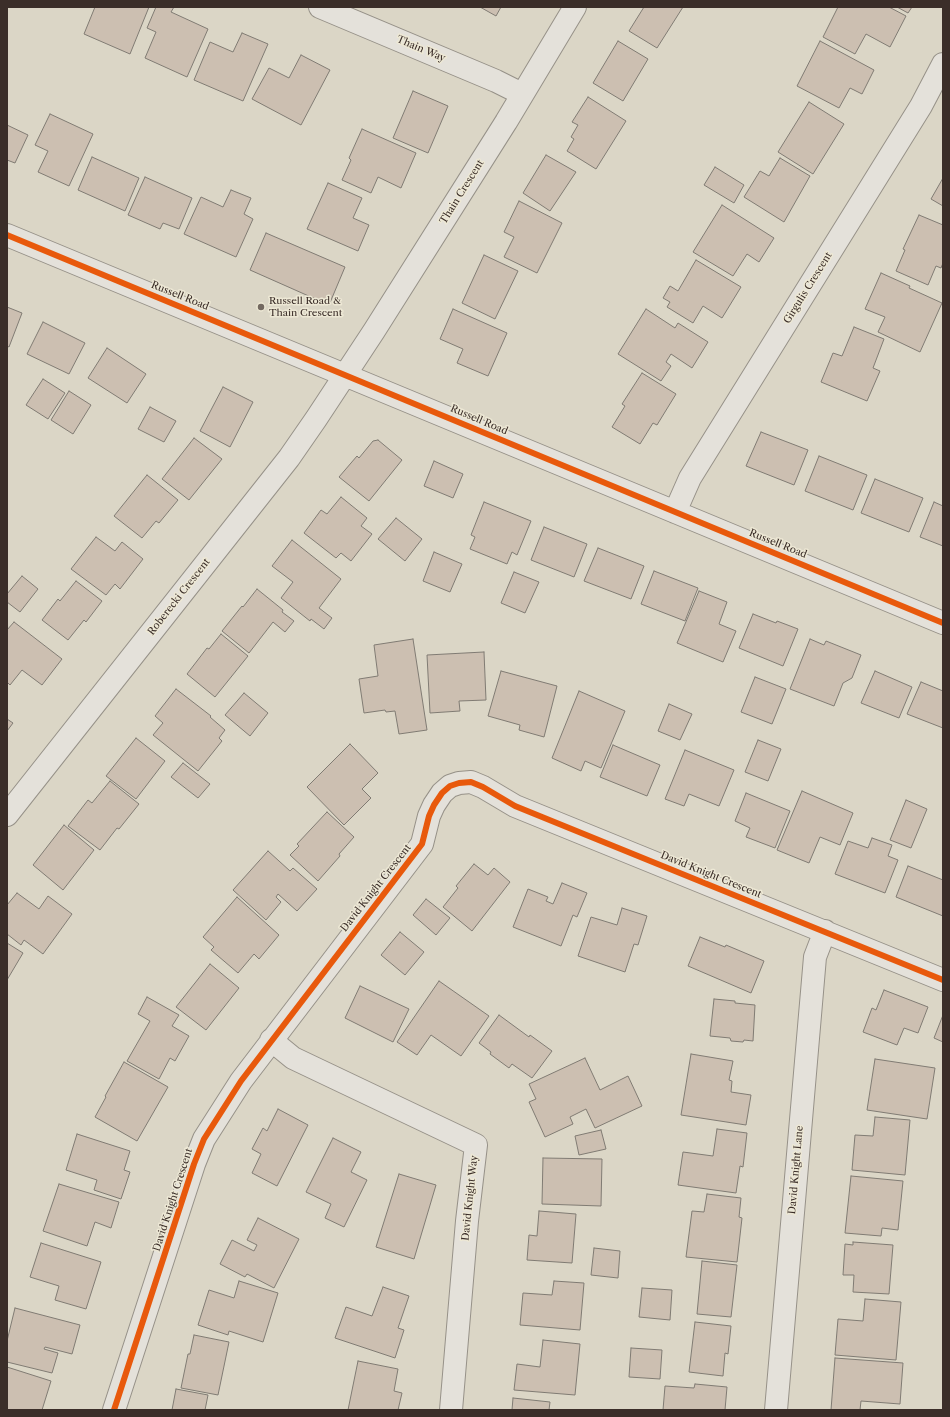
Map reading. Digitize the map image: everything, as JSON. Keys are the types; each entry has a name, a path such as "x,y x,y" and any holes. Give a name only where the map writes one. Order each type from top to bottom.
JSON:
{"street":[{"name":"Thain Way","path":"320,7 496,81 522,94"},
{"name":"Thain Crescent","path":"346,375 502,129 575,7"},
{"name":"Girgulis Crescent","path":"675,512 690,478 921,106 943,64"},
{"name":"Russell Road","path":"7,236 943,623"},
{"name":"Roberecki Crescent","path":"7,815 289,458 346,375"},
{"name":"David Knight Crescent","path":"114,1410 194,1164 204,1139 241,1081 271,1040 422,844 429,816 434,805 442,793 450,786 472,782 515,806 943,980"},
{"name":"David Knight Lane","path":"776,1410 815,957 825,932"},
{"name":"David Knight Way","path":"271,1040 293,1058 476,1146 467,1221 451,1410"}],"building":[{"path":"95,7 149,7 130,54 84,34"},
{"path":"156,7 174,7 171,12 208,29 187,77 145,58 156,32 147,28"},
{"path":"480,7 501,7 496,16"},
{"path":"644,7 683,7 657,48 629,31"},
{"path":"838,7 889,7 906,16 890,47 866,34 855,54 823,37"},
{"path":"897,7 912,7 908,13"},
{"path":"242,33 268,44 243,101 194,80 210,42 233,52"},
{"path":"618,41 648,59 623,101 593,83"},
{"path":"820,41 874,70 862,94 850,88 839,108 797,86"},
{"path":"301,55 330,70 301,125 252,99 269,68 289,78"},
{"path":"413,91 448,106 428,153 393,138"},
{"path":"588,97 626,121 596,169 567,151 574,139 571,137 578,125 572,122"},
{"path":"809,102 844,124 813,174 778,152"},
{"path":"50,114 93,134 69,186 38,172 48,151 35,145"},
{"path":"7,125 28,135 15,163 7,160"},
{"path":"362,129 416,153 401,188 378,177 371,193 342,180 351,160 349,158"},
{"path":"546,155 576,172 550,211 523,193"},
{"path":"92,157 139,178 125,211 78,190"},
{"path":"780,158 810,176 784,222 744,197 760,171 769,176"},
{"path":"715,167 744,185 734,203 704,185"},
{"path":"145,177 192,198 179,229 163,223 160,229 128,215"},
{"path":"943,178 943,206 931,199"},
{"path":"328,183 362,198 353,218 369,225 358,251 307,229"},
{"path":"231,190 251,198 244,214 253,219 236,257 184,234 201,197 223,207"},
{"path":"519,201 562,223 537,273 504,257 514,237 504,232"},
{"path":"722,205 774,238 759,262 747,254 733,276 693,252"},
{"path":"919,215 943,225 943,263 941,268 936,266 928,285 896,271 905,250 903,249"},
{"path":"266,233 345,267 329,305 250,270"},
{"path":"484,255 518,271 495,319 462,303"},
{"path":"696,260 741,287 722,318 703,306 693,323 667,307 670,302 663,298 670,286 678,291"},
{"path":"881,273 942,303 920,352 878,332 885,317 865,309"},
{"path":"7,307 22,313 9,347 7,346"},
{"path":"453,309 507,333 488,376 457,363 463,349 440,339"},
{"path":"646,309 675,328 678,323 708,342 692,368 671,354 666,362 671,366 661,381 618,354"},
{"path":"43,322 85,343 69,374 27,354"},
{"path":"854,327 884,339 873,368 880,371 867,401 821,382 833,353 842,356"},
{"path":"107,348 146,374 127,403 88,378"},
{"path":"642,373 676,394 657,425 653,423 640,444 612,427 625,406 622,404"},
{"path":"43,379 65,393 48,419 26,405"},
{"path":"223,387 253,402 230,447 200,431"},
{"path":"69,391 91,405 73,434 51,420"},
{"path":"150,407 176,421 164,442 138,429"},
{"path":"761,432 808,450 794,485 746,466"},
{"path":"194,438 222,459 189,500 162,479"},
{"path":"378,440 402,460 369,501 339,477 357,456 359,458 373,441"},
{"path":"819,456 867,475 853,510 805,491"},
{"path":"434,461 463,474 453,498 424,486"},
{"path":"147,475 178,500 159,523 156,521 142,538 114,516"},
{"path":"875,479 923,498 909,532 861,513"},
{"path":"341,497 367,518 361,526 372,534 351,561 341,553 336,558 304,533 321,510 327,514"},
{"path":"484,502 531,521 517,555 512,552 507,564 470,549 475,537 471,535"},
{"path":"934,502 943,506 943,546 920,537"},
{"path":"396,518 422,539 405,561 378,539"},
{"path":"544,527 587,544 574,577 531,560"},
{"path":"96,537 115,551 122,542 143,559 120,589 115,584 106,595 71,569"},
{"path":"292,540 341,579 319,608 332,618 324,629 311,619 310,621 281,598 293,582 272,566"},
{"path":"598,548 644,566 631,599 584,581"},
{"path":"434,552 462,564 450,592 423,581"},
{"path":"654,571 698,588 685,621 641,604"},
{"path":"514,572 539,582 525,613 501,603"},
{"path":"22,576 38,589 20,612 7,602 7,594"},
{"path":"76,581 102,601 86,622 84,620 68,640 42,620 58,599 60,601"},
{"path":"257,589 294,621 285,632 273,622 249,653 222,631"},
{"path":"699,591 727,602 719,624 736,631 723,662 677,643"},
{"path":"753,614 776,623 777,621 798,629 783,666 739,648"},
{"path":"14,622 62,659 42,685 22,670 10,685 7,682 7,630"},
{"path":"221,634 248,656 215,697 187,674 207,648 209,649"},
{"path":"413,639 427,730 399,734 395,711 386,712 385,710 364,713 359,679 378,676 374,645"},
{"path":"810,639 824,645 826,641 861,655 852,678 843,683 834,706 790,689"},
{"path":"484,652 486,700 459,701 460,711 430,713 427,655"},
{"path":"501,671 557,686 544,737 519,730 520,725 488,716"},
{"path":"875,671 912,687 899,718 861,703"},
{"path":"755,677 786,689 772,724 741,712"},
{"path":"921,682 943,691 943,728 907,714"},
{"path":"176,689 211,716 210,717 225,730 219,738 222,741 198,771 153,735 163,723 155,716"},
{"path":"579,691 625,711 601,768 585,761 581,771 552,758"},
{"path":"244,693 268,713 250,736 225,715"},
{"path":"669,704 692,714 680,740 658,731"},
{"path":"7,719 13,723 7,731"},
{"path":"136,738 165,761 136,799 106,776"},
{"path":"758,740 781,749 768,781 745,772"},
{"path":"350,744 378,773 362,789 371,798 344,825 307,787"},
{"path":"613,745 660,765 647,796 600,777"},
{"path":"685,750 734,770 719,806 689,794 684,806 665,799"},
{"path":"183,763 210,784 198,798 171,777"},
{"path":"110,781 139,804 119,829 117,828 100,850 68,826 88,800 92,803"},
{"path":"802,791 853,813 840,845 820,837 809,863 777,850"},
{"path":"746,793 790,811 775,848 746,837 750,828 735,821"},
{"path":"906,800 927,809 911,848 890,840"},
{"path":"327,812 354,837 318,881 290,855 299,846 297,844"},
{"path":"64,825 94,850 63,890 33,865"},
{"path":"872,838 892,845 888,856 898,860 885,893 835,874 848,841 868,848"},
{"path":"268,851 290,871 293,868 317,889 297,911 278,894 276,897 281,902 266,920 233,890"},
{"path":"474,864 488,875 494,868 510,882 472,931 443,907 458,888 456,886"},
{"path":"908,866 943,880 943,916 896,897"},
{"path":"562,883 587,893 577,917 573,915 561,946 513,927 528,889 548,897 546,901 553,904"},
{"path":"17,893 39,909 48,896 72,914 43,954 24,940 21,945 7,934 7,905"},
{"path":"237,897 279,935 259,959 254,954 238,973 211,950 214,947 203,937"},
{"path":"426,899 450,918 436,935 413,915"},
{"path":"622,908 647,916 638,945 634,944 625,972 578,956 591,917 617,925"},
{"path":"400,932 424,952 405,975 381,955"},
{"path":"700,937 725,947 726,945 764,961 751,993 688,966"},
{"path":"7,943 23,953 7,980"},
{"path":"210,964 239,988 206,1030 176,1007"},
{"path":"439,981 489,1016 461,1056 431,1035 417,1055 397,1042"},
{"path":"360,986 409,1009 393,1042 345,1018"},
{"path":"884,990 928,1007 918,1033 904,1028 897,1045 863,1032 872,1008 876,1010"},
{"path":"147,997 179,1015 172,1026 189,1036 175,1061 170,1058 159,1079 127,1061 150,1021 138,1014"},
{"path":"714,999 755,1005 753,1041 731,1041 730,1038 710,1036"},
{"path":"499,1015 529,1037 530,1035 552,1051 532,1078 512,1064 509,1068 490,1054 491,1052 479,1043"},
{"path":"943,1015 943,1042 934,1038"},
{"path":"691,1054 733,1061 729,1080 732,1081 731,1092 751,1095 746,1125 681,1115"},
{"path":"585,1058 600,1090 628,1076 642,1106 595,1128 586,1109 570,1117 573,1124 545,1137 529,1102 536,1099 529,1084"},
{"path":"875,1059 935,1068 927,1119 867,1110"},
{"path":"124,1062 168,1087 137,1141 95,1117"},
{"path":"278,1109 308,1125 277,1186 252,1173 261,1154 252,1149 263,1128 267,1131"},
{"path":"875,1117 910,1120 905,1175 852,1170 855,1135 873,1136"},
{"path":"717,1129 747,1133 743,1167 740,1166 736,1193 678,1185 683,1152 713,1156"},
{"path":"601,1130 606,1149 579,1155 575,1136"},
{"path":"77,1134 130,1151 124,1170 130,1172 121,1199 94,1190 97,1180 66,1170"},
{"path":"333,1138 361,1152 351,1172 367,1180 344,1227 325,1218 331,1204 306,1192"},
{"path":"543,1158 602,1159 601,1206 542,1204"},
{"path":"399,1174 436,1185 414,1259 376,1247"},
{"path":"851,1176 903,1181 898,1230 882,1228 881,1236 845,1233"},
{"path":"59,1184 119,1202 111,1228 95,1222 87,1246 43,1231"},
{"path":"707,1194 741,1198 739,1217 742,1218 737,1262 686,1257 692,1211 704,1212"},
{"path":"539,1211 576,1214 572,1263 527,1260 529,1235 537,1236"},
{"path":"258,1218 299,1239 274,1288 247,1274 245,1277 220,1264 232,1240 254,1251 257,1245 247,1240"},
{"path":"853,1242 893,1245 889,1294 853,1292 854,1275 843,1275 845,1244 853,1245"},
{"path":"41,1243 101,1262 86,1309 55,1300 59,1286 30,1277"},
{"path":"594,1248 620,1251 618,1278 591,1275"},
{"path":"702,1261 737,1265 731,1317 697,1314"},
{"path":"239,1281 278,1293 263,1342 229,1331 228,1335 198,1325 209,1290 234,1298"},
{"path":"554,1281 584,1283 580,1330 520,1325 523,1293 552,1295"},
{"path":"383,1287 409,1296 398,1328 404,1330 395,1358 335,1338 346,1307 372,1316"},
{"path":"642,1288 672,1290 670,1320 639,1317"},
{"path":"865,1299 901,1302 896,1360 835,1355 838,1319 863,1321"},
{"path":"15,1308 80,1325 72,1354 45,1347 44,1349 58,1353 52,1373 7,1362 7,1341"},
{"path":"695,1322 731,1326 728,1354 725,1353 723,1376 689,1372"},
{"path":"194,1335 229,1342 218,1395 181,1388 188,1354 190,1354"},
{"path":"543,1340 580,1344 575,1395 514,1390 517,1364 540,1367"},
{"path":"631,1348 662,1350 660,1379 629,1377"},
{"path":"835,1358 903,1363 900,1404 861,1401 860,1410 831,1410"},
{"path":"358,1361 398,1369 394,1391 402,1393 398,1410 348,1410"},
{"path":"7,1367 51,1381 42,1410 7,1410"},
{"path":"695,1384 727,1387 725,1410 663,1410 665,1386 694,1388"},
{"path":"176,1389 208,1395 205,1410 172,1410"},
{"path":"513,1398 550,1402 549,1410 512,1410"}],"cycle path":[{"path":"7,235 943,623"},
{"path":"114,1410 194,1164 204,1139 241,1081 422,844 429,816 434,805 442,793 450,786 459,783 471,782 483,787 515,806 943,980"}],"place":[{"name":"Russell Road & Thain Crescent","path":"261,307"}]}
